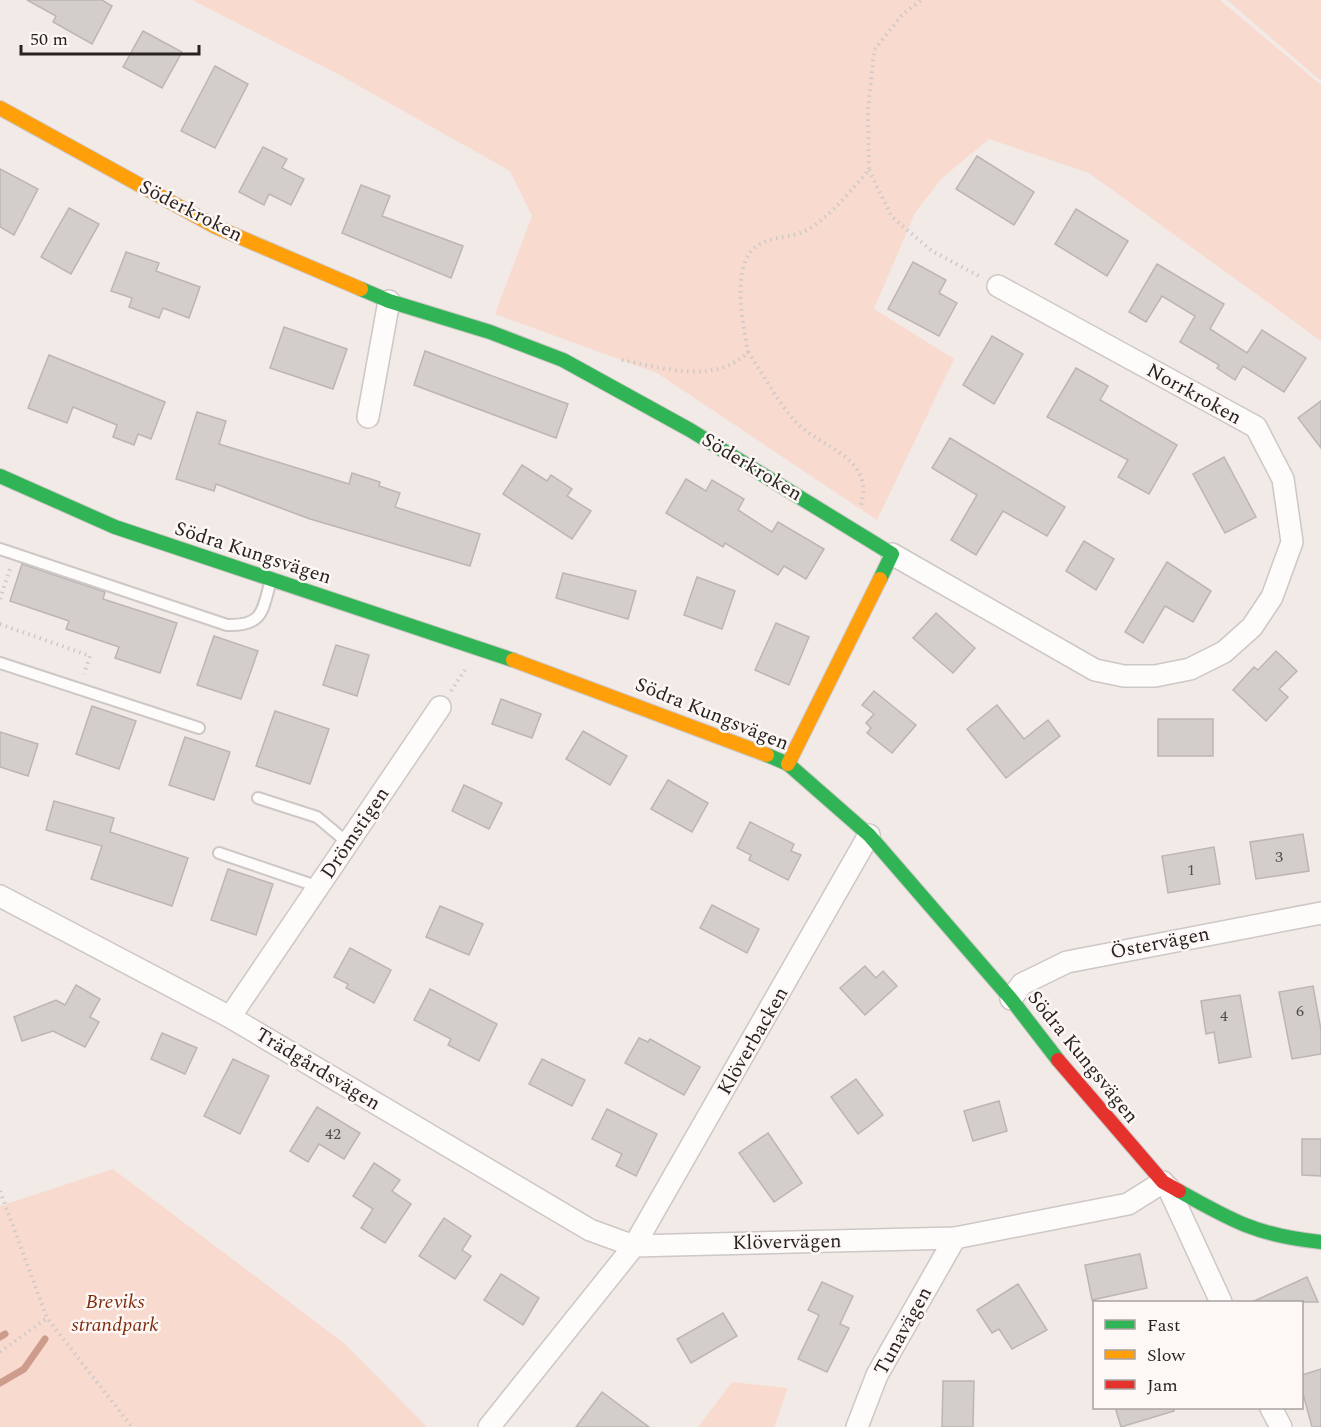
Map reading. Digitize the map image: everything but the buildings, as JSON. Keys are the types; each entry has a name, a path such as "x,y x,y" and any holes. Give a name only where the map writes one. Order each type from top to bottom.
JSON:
{"street":[{"name":"Söderkroken","path":"0,108 216,227 389,301 490,332 563,360 690,430 854,528 892,554"},
{"name":"Norrkroken","path":"892,554 1095,670 1124,676 1155,676 1190,669 1224,652 1252,627 1272,597 1292,542 1283,479 1256,428 998,286"},
{"path":"368,417 389,301"},
{"name":"Södra Kungsvägen","path":"0,476 115,527 480,648 741,743 788,764 869,835 1011,999 1077,1084 1165,1184 1236,1223 1282,1238 1321,1242"},
{"path":"788,764 892,554"},
{"name":"Drömstigen","path":"230,1017 440,707"},
{"name":"Klöverbacken","path":"634,1246 869,835"},
{"name":"Trädgårdsvägen","path":"0,896 230,1017 590,1230 634,1246"},
{"name":"Östervägen","path":"1011,999 1022,984 1067,962 1321,913"},
{"path":"1165,1184 1221,1301"},
{"name":"Klövervägen","path":"634,1246 956,1238 1128,1204 1165,1184"},
{"name":"Tunavägen","path":"858,1427 877,1375 956,1238"},
{"path":"489,1427 634,1246"},
{"path":"1272,1409 1281,1427"}],"lane":[{"path":"0,549 227,625 247,626 259,617 272,580"},
{"path":"0,663 199,728"},
{"path":"258,798 317,817 348,843"},
{"path":"219,853 319,887"}],"path":[{"path":"921,0 902,15 874,50 868,111 869,170 892,218 932,251 998,286"},
{"path":"854,528 864,493 859,471 846,458 796,422 748,352 741,308 744,260 757,246 803,232 824,219 869,170"},
{"path":"611,358 692,371 718,371 736,364 748,352"},
{"path":"0,599 14,554"},
{"path":"0,624 90,656"},
{"path":"440,707 480,648"},
{"path":"0,1191 47,1318 132,1427"},
{"path":"0,1352 47,1318"}],"green space":[{"path":"192,0 1220,0 1321,85 1321,341 1089,173 989,139 941,179 915,213 874,309 954,359 877,520 657,373 495,314 532,216 510,171 334,72"},
{"path":"1227,0 1321,0 1321,81"},
{"name":"Breviks strandpark","path":"113,1169 345,1344 427,1427 0,1427 0,1206"},
{"path":"732,1382 788,1388 774,1427 698,1427"}],"waterway":[{"path":"0,1337 5,1334"},
{"path":"0,1383 24,1369 45,1339"}],"traffic: fast":[{"path":"361,289 389,301 490,332 563,360 690,430 892,554 880,579"},
{"path":"0,476 115,527 513,660"},
{"path":"767,755 788,764 869,835 1011,999 1058,1060"},
{"path":"1179,1191 1247,1226 1280,1236 1321,1242"}],"traffic: slow":[{"path":"0,108 216,227 361,289"},
{"path":"788,764 880,579"},
{"path":"513,660 767,755"}],"traffic: jam":[{"path":"1058,1060 1163,1182 1179,1191"}]}
